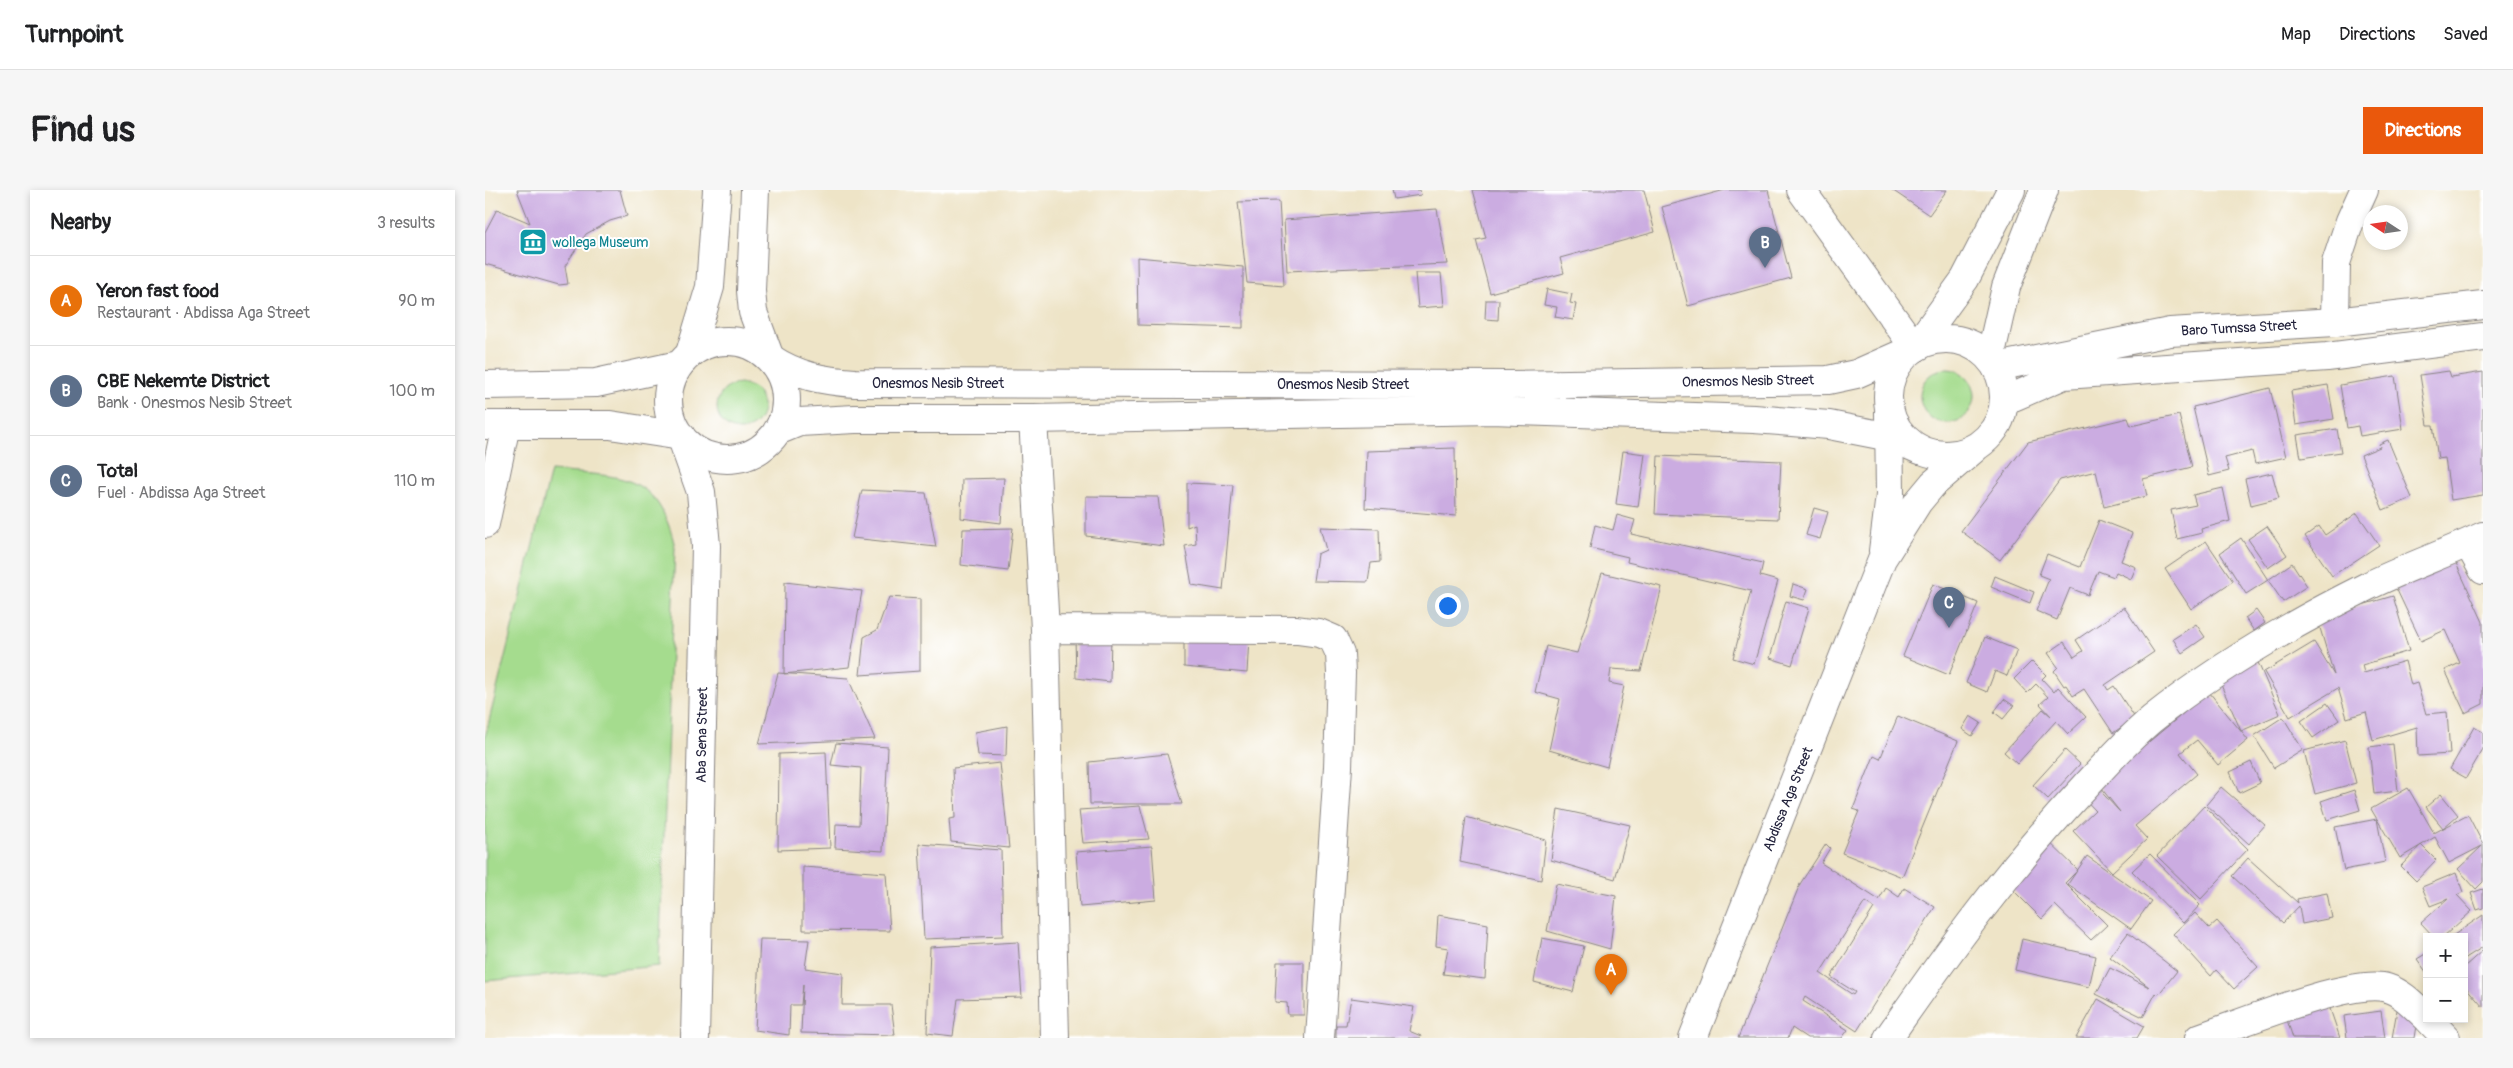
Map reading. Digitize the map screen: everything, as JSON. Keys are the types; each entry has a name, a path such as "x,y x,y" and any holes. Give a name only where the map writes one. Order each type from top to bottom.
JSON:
{"main road":[{"path":"717,190 710,287 685,359 670,385 668,401 671,417 681,436 700,452 716,458 732,459 755,452 777,431 785,413 785,394 781,375 770,358 753,312 751,291 755,190"},
{"path":"1801,190 1915,348"},
{"path":"1882,559 1890,495 1889,387 1894,372 1902,360 1915,348 1965,279 2011,190"},
{"path":"1993,362 2006,287 2044,190"},
{"path":"2335,322 2337,263 2350,221 2363,190"},
{"name":"Baro Tumssa Street","path":"1993,362 2170,332 2335,322 2483,306"},
{"path":"2005,401 2064,375 2327,357 2483,337"},
{"path":"1882,559 1918,502 1933,484 1990,436 2001,419 2005,401 2003,384 1993,362 1979,348 1967,342 1939,339 1915,348"},
{"path":"485,385 596,383 685,359 705,344 731,340 756,348 770,358"},
{"name":"Onesmos Nesib Street","path":"770,358 789,371 827,382 1509,385 1829,380 1856,374 1915,348"},
{"path":"1649,416 1652,383"},
{"path":"1492,410 1509,385"},
{"path":"1888,403 1892,418 1899,432 1920,450 1938,455 1957,455 1975,448"},
{"name":"Onesmos Nesib Street","path":"777,431 799,422 1492,410 1755,419 1829,425 1889,437 1920,450"},
{"path":"1033,419 1045,630 1055,1038"},
{"path":"485,524 495,425 610,425 681,436"},
{"name":"Aba Sena Street","path":"681,436 701,492 706,546 695,1038"},
{"path":"1888,1038 1975,915 2024,853 2102,769 2151,720 2215,674 2293,626 2367,586 2475,540 2483,570"},
{"name":"Abdissa Aga Street","path":"1693,1038 1882,559"},
{"path":"1045,630 1297,630 1319,633 1333,639 1340,654 1341,682 1338,767 1320,1038"},
{"path":"2199,1038 2337,991 2366,985 2387,988 2402,995 2423,1015"},
{"path":"2431,1023 2446,1038"}],"green space":[{"path":"1947,369 1957,371 1966,377 1972,386 1974,396 1972,406 1966,415 1957,421 1947,423 1937,421 1928,415 1922,406 1920,396 1922,386 1928,377 1937,371"},
{"path":"740,384 753,388 759,394 763,407 759,420 753,426 740,430 727,426 721,420 717,407 721,394 727,388"},
{"path":"551,471 615,477 631,482 646,490 657,503 667,522 675,547 659,966 485,981 485,737"}],"building":[{"name":"wollega Museum","path":"517,190 620,190 627,216 610,221 586,234 565,266 568,284 559,285 485,264 485,232 497,209 530,223"},
{"path":"1392,190 1420,190 1421,195 1394,199"},
{"path":"1473,190 1644,190 1655,232 1560,258 1564,273 1490,293 1476,240 1486,238"},
{"path":"1725,190 1768,190 1791,278 1688,306 1662,207"},
{"path":"1892,190 1947,190 1929,215"},
{"path":"1279,201 1284,286 1247,283 1238,202"},
{"path":"1437,209 1447,264 1287,271 1284,220"},
{"path":"1137,257 1243,267 1243,328 1138,325"},
{"path":"1415,273 1441,273 1444,306 1418,308"},
{"path":"1547,289 1572,294 1570,303 1576,304 1573,320 1555,317 1557,307 1544,305"},
{"path":"1486,300 1499,300 1498,320 1485,319"},
{"path":"2449,371 2451,377 2483,372 2483,495 2451,500 2445,458 2438,459 2433,425 2428,425 2420,375"},
{"path":"2395,376 2403,429 2360,436 2358,426 2347,428 2340,385"},
{"path":"2328,385 2334,419 2296,425 2291,391"},
{"path":"2270,388 2286,457 2255,464 2252,451 2225,458 2229,471 2209,476 2193,407"},
{"path":"2179,415 2192,467 2143,479 2147,496 2104,507 2096,471 2060,480 2000,560 1961,531 2028,442 2128,418 2131,426"},
{"path":"2337,429 2341,452 2301,458 2297,435"},
{"path":"2388,440 2412,498 2383,510 2361,455 2380,447 2379,444"},
{"path":"1455,448 1456,516 1365,508 1367,451"},
{"path":"1623,451 1645,454 1638,507 1616,504"},
{"path":"1658,456 1781,461 1778,519 1655,514"},
{"path":"2272,473 2279,498 2251,505 2245,479"},
{"path":"1004,478 1001,523 961,518 962,479"},
{"path":"1187,483 1233,485 1223,590 1192,585 1185,546 1196,544 1195,524 1187,527"},
{"path":"2223,488 2230,521 2201,529 2202,533 2177,539 2171,510 2196,505 2193,495"},
{"path":"862,490 926,493 936,547 852,538"},
{"path":"1086,496 1158,497 1164,546 1086,536"},
{"path":"1814,508 1828,512 1820,539 1806,535"},
{"path":"2357,513 2379,545 2332,576 2305,536 2319,526 2325,535"},
{"path":"1617,515 1635,520 1631,534 1763,563 1760,576 1778,581 1754,664 1733,658 1751,591 1627,562 1628,557 1590,548 1595,525 1613,530"},
{"path":"2099,520 2132,533 2121,561 2136,567 2131,579 2116,572 2114,577 2098,571 2088,595 2070,588 2057,620 2036,611 2049,579 2039,575 2047,554 2080,567"},
{"path":"2267,526 2287,555 2268,568 2248,539"},
{"path":"1320,527 1379,529 1380,562 1371,563 1368,582 1313,581 1317,554 1326,550"},
{"path":"1013,528 1008,571 961,565 963,529"},
{"path":"2241,538 2268,580 2246,594 2220,553"},
{"path":"2206,541 2233,581 2191,609 2165,569"},
{"path":"2455,561 2483,622 2483,704 2465,713 2445,670 2460,663 2445,630 2421,641 2396,588"},
{"path":"2292,563 2307,586 2283,602 2268,580"},
{"path":"1602,573 1662,587 1641,671 1611,669 1609,683 1624,686 1607,767 1549,750 1560,699 1535,692 1546,646 1577,653"},
{"path":"1995,576 2034,592 2030,603 1991,587"},
{"path":"785,582 862,591 849,667 784,674"},
{"path":"1793,584 1808,589 1804,600 1790,596"},
{"path":"1933,584 1978,603 1949,675 1903,656"},
{"path":"2393,596 2409,651 2362,665 2364,673 2405,661 2411,685 2417,683 2426,714 2447,712 2450,754 2418,756 2417,727 2373,740 2366,712 2347,718 2338,688 2290,717 2264,672 2314,642 2334,675 2317,618"},
{"path":"889,597 920,599 920,671 860,675 864,637 877,630"},
{"path":"1786,601 1809,608 1792,665 1770,658"},
{"path":"2124,607 2154,652 2105,685 2108,690 2114,686 2135,718 2113,733 2084,689 2073,696 2066,685 2064,686 2054,671 2058,667 2048,653 2064,642 2074,657 2083,651 2076,640"},
{"path":"2256,610 2265,623 2254,631 2245,618"},
{"path":"2196,624 2205,637 2182,653 2173,639"},
{"path":"1111,634 1110,682 1076,678 1075,637"},
{"path":"1184,637 1249,638 1247,673 1184,667"},
{"path":"1985,637 2017,650 2007,676 1995,671 1987,692 1966,683"},
{"path":"2257,660 2280,714 2241,731 2218,678"},
{"path":"2032,661 2046,675 2042,679 2054,692 2058,687 2086,717 2068,734 2056,721 2017,764 2004,752 2043,709 2051,716 2040,704 2048,697 2036,684 2027,693 2014,679"},
{"path":"778,673 848,678 875,739 759,744"},
{"path":"2209,692 2248,740 2218,765 2197,740 2180,753 2197,774 2135,826 2147,839 2112,872 2073,831 2095,810 2078,792 2090,780 2120,812 2098,784"},
{"path":"2004,699 2014,706 2003,719 1994,712"},
{"path":"2327,703 2339,720 2313,738 2301,721"},
{"path":"1898,716 1958,741 1902,877 1842,853 1859,811 1853,809 1874,756 1880,759"},
{"path":"1970,716 1981,723 1972,736 1962,729"},
{"path":"2283,717 2303,750 2274,768 2254,736"},
{"path":"1007,726 1006,756 978,755 975,732"},
{"path":"2474,727 2483,732 2483,749 2466,778 2450,769"},
{"path":"2345,740 2356,783 2315,794 2304,751"},
{"path":"836,743 888,747 883,851 835,848 836,824 859,825 861,768 831,765"},
{"path":"2393,744 2398,791 2374,794 2369,747"},
{"path":"2065,750 2080,764 2048,799 2033,785"},
{"path":"826,752 830,848 778,850 779,754"},
{"path":"1167,754 1182,804 1090,804 1089,762"},
{"path":"2251,762 2260,783 2239,793 2230,772"},
{"path":"1000,763 1009,848 951,842 949,819 955,818 953,768"},
{"path":"2221,787 2265,825 2249,844 2206,805"},
{"path":"2408,788 2434,833 2468,815 2483,844 2483,882 2476,889 2458,869 2482,846 2449,863 2435,837 2400,858 2371,809"},
{"path":"2354,790 2360,810 2327,820 2321,801"},
{"path":"2441,794 2458,815 2443,828 2426,807"},
{"path":"1140,806 1149,839 1083,843 1079,810"},
{"path":"2204,806 2248,849 2201,899 2157,856"},
{"path":"1558,809 1630,825 1615,879 1551,860"},
{"path":"1466,817 1546,840 1541,880 1460,862"},
{"path":"2377,819 2385,862 2344,870 2335,827"},
{"path":"2041,834 2078,870 2065,883 2107,925 2091,940 2055,905 2042,919 2000,877"},
{"path":"919,844 1001,850 1003,936 924,939"},
{"path":"1826,844 1830,848 1821,863 1879,900 1886,888 1899,897 1904,888 1935,907 1857,1031 1805,997 1803,1001 1848,1030 1842,1038 1807,1038 1792,1028 1788,1038 1738,1038 1800,884","holes":["1865,902 1874,908 1831,977 1855,992 1853,995 1820,973"]},
{"path":"2421,845 2436,860 2416,881 2401,866"},
{"path":"1152,846 1156,900 1080,907 1076,852"},
{"path":"2150,854 2200,905 2183,923 2132,871"},
{"path":"2087,856 2151,901 2131,929 2068,884"},
{"path":"2248,858 2298,903 2297,899 2327,893 2332,918 2302,924 2299,906 2283,923 2232,876"},
{"path":"803,867 886,873 890,931 803,930"},
{"path":"2456,873 2463,892 2457,895 2472,911 2447,933 2430,933 2421,923 2448,899 2430,906 2422,887"},
{"path":"1556,884 1616,896 1610,949 1547,931"},
{"path":"2483,889 2483,908 2477,910 2471,893"},
{"path":"2195,913 2209,928 2217,921 2258,967 2234,989 2216,970 2211,976 2173,934"},
{"path":"1438,915 1488,924 1485,979 1443,974 1448,948 1436,946"},
{"path":"2483,915 2483,947 2468,956 2468,933 2457,933"},
{"path":"2128,933 2177,971 2158,995 2156,993 2143,1017 2096,994 2110,968 2149,987 2110,957"},
{"path":"1542,938 1584,946 1573,992 1534,982"},
{"path":"760,939 809,940 805,968 843,973 842,1005 891,1005 895,1035 801,1033 803,985 801,1005 790,1005 789,1035 755,1030"},
{"path":"2022,939 2096,956 2089,987 2015,970"},
{"path":"1018,942 1022,997 958,999 953,1036 927,1033 930,947"},
{"path":"2483,950 2483,1007 2468,990 2468,963"},
{"path":"2423,955 2423,967 2417,959"},
{"path":"1277,962 1304,962 1304,1015 1288,1015 1287,1003 1275,1002"},
{"path":"2326,997 2340,1038 2293,1038 2284,1011"},
{"path":"1351,998 1414,1007 1409,1031 1421,1036 1420,1038 1336,1038 1336,1025 1346,1025"},
{"path":"2098,999 2144,1026 2137,1038 2076,1038"},
{"path":"2397,1010 2419,1013 2415,1038 2392,1038"},
{"path":"2381,1011 2385,1038 2347,1038 2344,1016"}],"place":[{"name":"wollega Museum","path":"533,242"},
{"name":"CBE Nekemte District","path":"1765,268"},
{"name":"Total","path":"1949,628"},
{"name":"Yeron fast food","path":"1611,995"}]}
